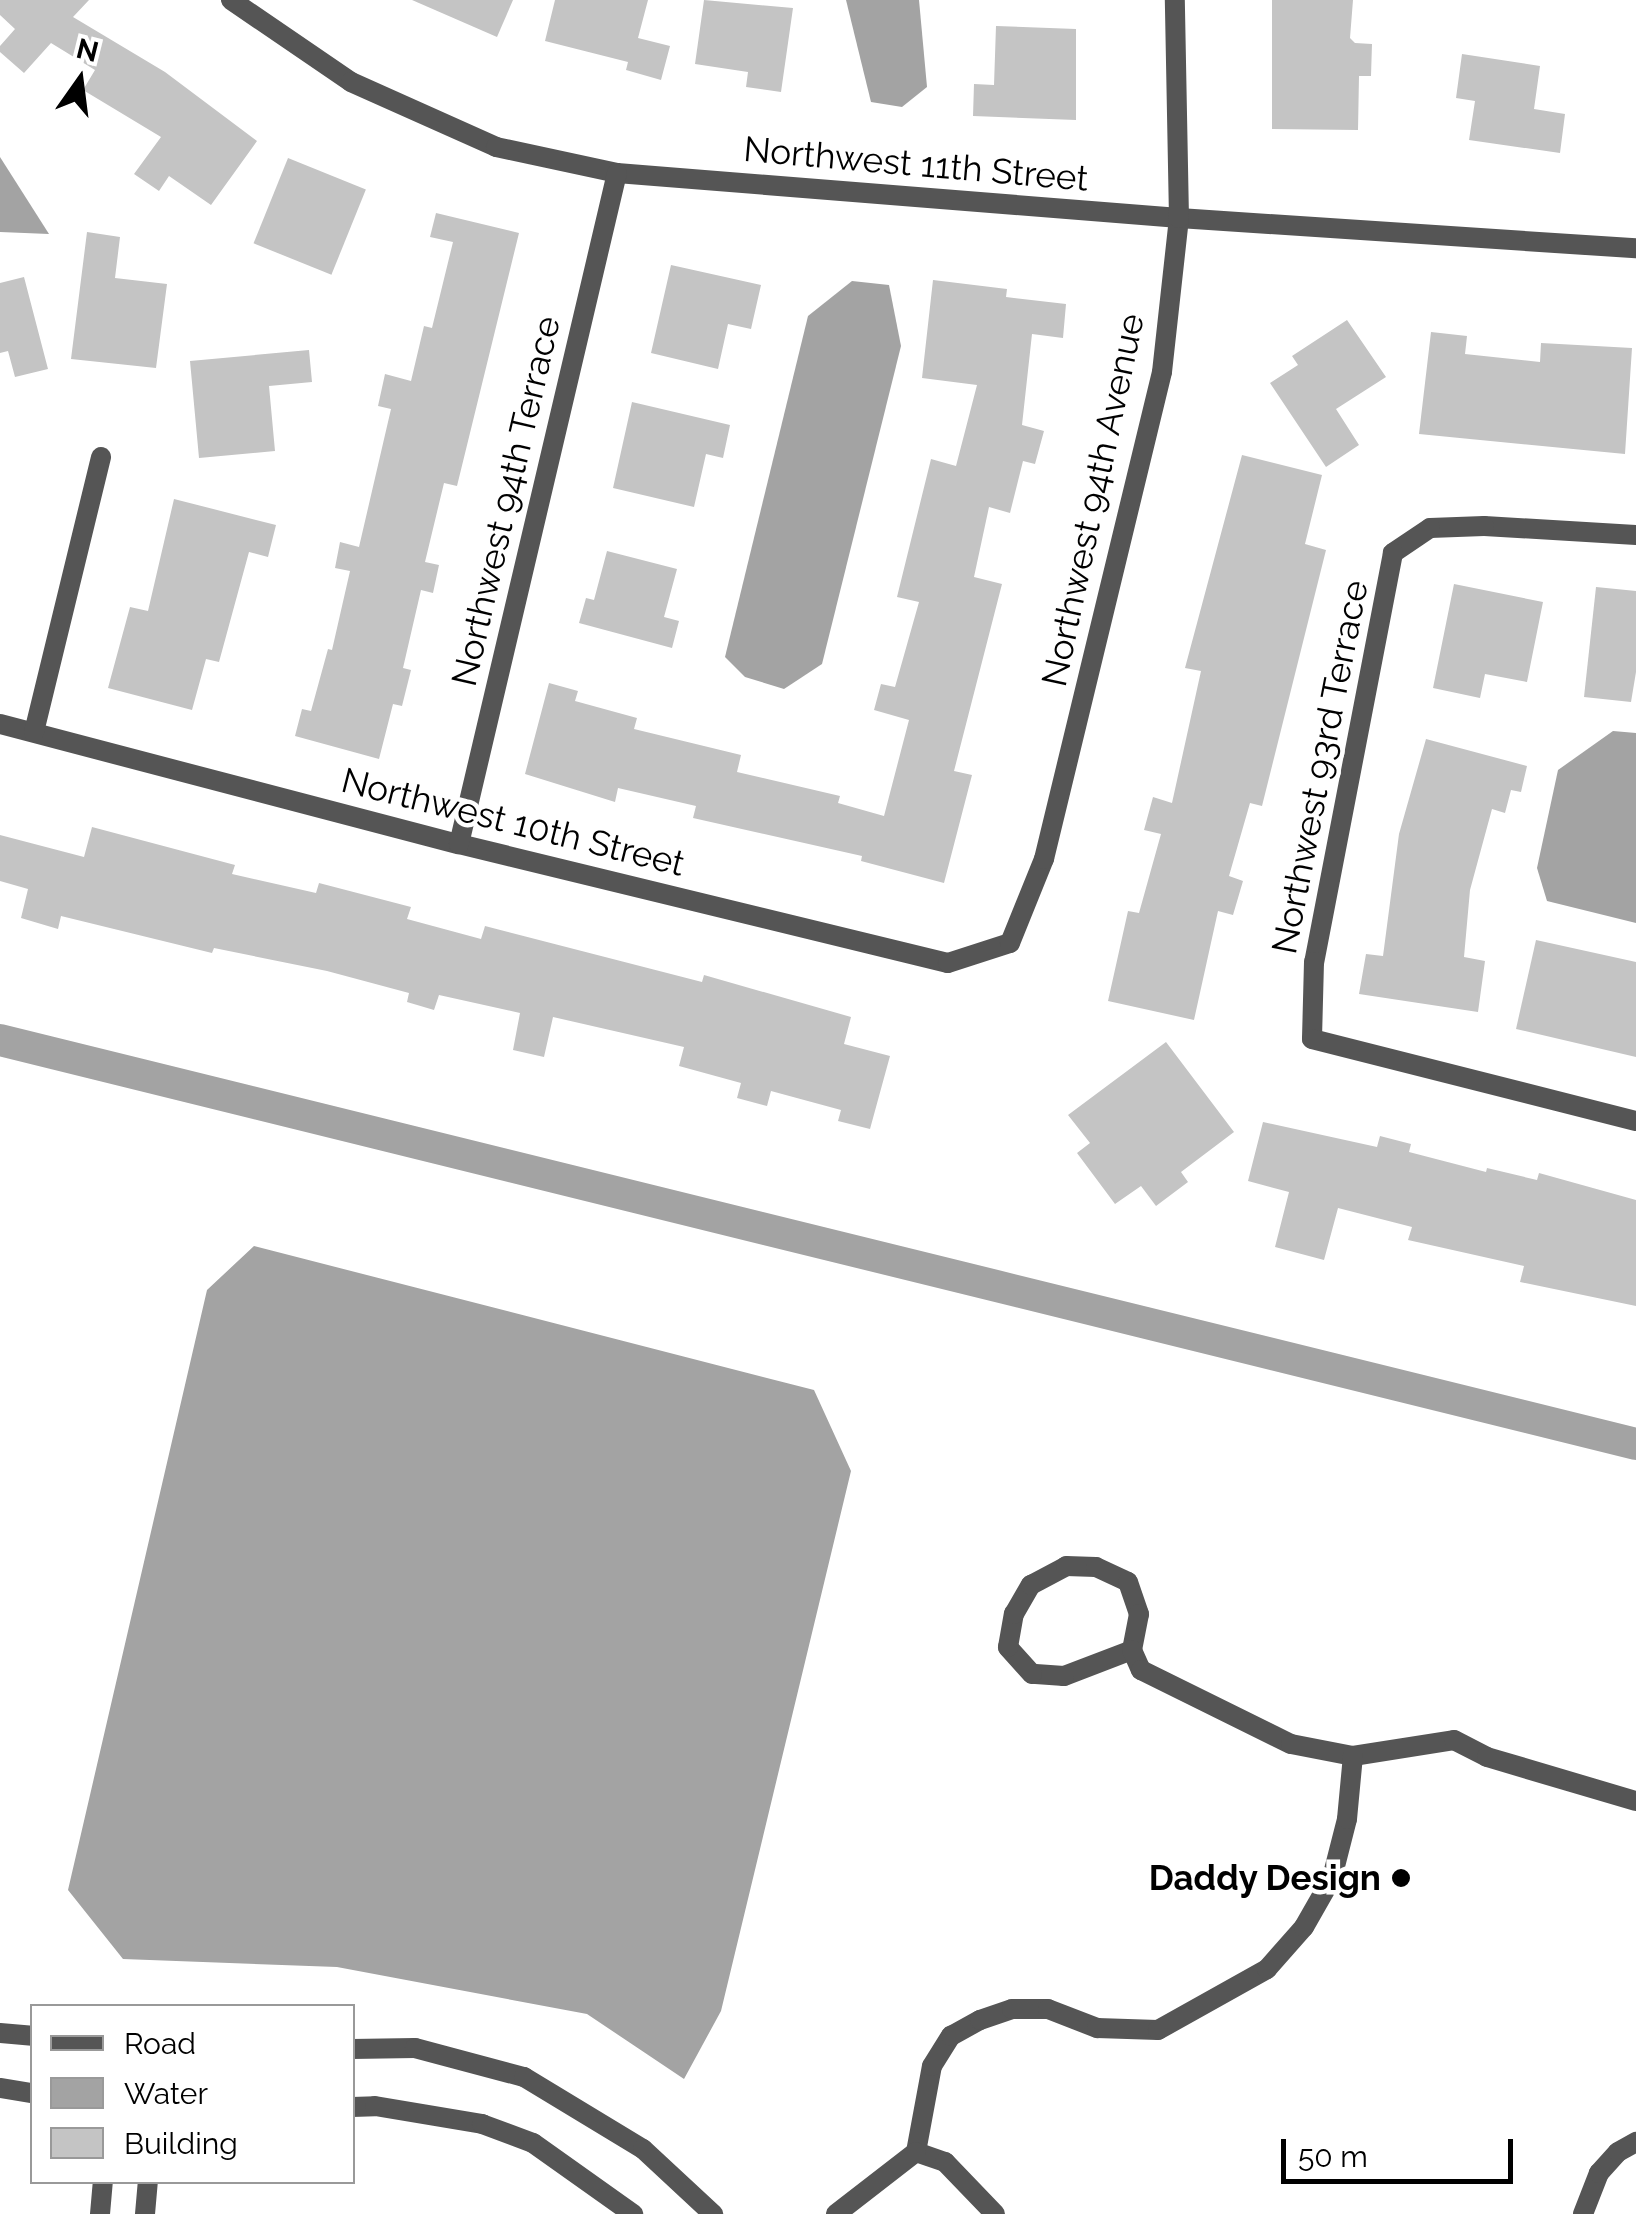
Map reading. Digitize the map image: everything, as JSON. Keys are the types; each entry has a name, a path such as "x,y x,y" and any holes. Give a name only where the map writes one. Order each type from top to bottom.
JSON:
{"street":[{"name":"Northwest 11th Street","path":"231,0 351,82 496,148 617,173 1179,218 1636,248"},
{"name":"Northwest 94th Avenue","path":"1010,943 1044,859 1162,372 1179,218 1175,0"},
{"name":"Northwest 94th Terrace","path":"458,844 617,173"},
{"path":"34,732 101,456"},
{"name":"Northwest 93rd Terrace","path":"1636,535 1484,526 1430,528 1393,552 1314,962 1312,1038 1636,1121"},
{"name":"Northwest 10th Street","path":"0,724 458,844 948,963 1010,943"},
{"path":"1132,1650 1064,1676 1032,1674 1008,1647 1014,1614 1031,1585 1066,1566 1096,1567 1128,1582 1139,1614 1132,1650 1141,1670 1291,1744 1353,1756 1454,1740 1486,1757 1636,1802"},
{"path":"836,2214 916,2152 932,2066 951,2036 1012,2009 1048,2009 1097,2028 1158,2030 1267,1968 1304,1927 1332,1878 1347,1819 1353,1756"},
{"path":"0,2033 30,2036"},
{"path":"355,2048 415,2048 524,2077 643,2148 713,2214"},
{"path":"0,2088 30,2092"},
{"path":"355,2107 482,2124 516,2136 533,2143 633,2214"},
{"path":"1583,2214 1599,2174 1618,2152 1636,2142"},
{"path":"916,2152 945,2162 995,2214"},
{"path":"100,2214 104,2184"},
{"path":"145,2214 148,2184"}],"water":[{"path":"846,0 919,0 927,87 902,107 871,102"},
{"path":"0,157 49,234 0,232"},
{"path":"852,281 889,285 901,346 822,664 784,689 745,677 725,657 808,316"},
{"path":"1613,731 1636,733 1636,923 1547,901 1537,868 1558,770"},
{"path":"254,1246 814,1390 851,1471 721,2011 684,2079 587,2014 337,1967 123,1959 68,1890 207,1290"}],"building":[{"path":"0,0 89,0 73,17 165,72 257,141 211,205 169,176 159,191 134,174 161,137 83,90 95,70 51,43 24,73 0,52 0,46 15,29 0,15"},
{"path":"412,0 513,0 497,37"},
{"path":"555,0 648,0 638,38 670,46 661,80 626,70 628,62 545,41"},
{"path":"704,0 793,8 781,92 746,87 748,72 695,64"},
{"path":"1272,0 1353,0 1350,38 1355,43 1372,44 1371,76 1359,76 1358,130 1272,129"},
{"path":"996,26 1076,29 1076,120 973,116 974,84 994,85"},
{"path":"1462,54 1540,66 1534,109 1565,114 1560,153 1469,140 1475,101 1456,98"},
{"path":"288,158 366,189 331,275 254,243"},
{"path":"436,213 519,233 457,486 444,483 425,562 439,565 433,593 421,590 403,668 411,670 402,706 393,704 379,759 295,736 302,709 311,711 328,649 332,650 350,571 335,568 340,542 359,547 391,409 378,406 385,374 411,381 424,326 432,328 453,242 430,237"},
{"path":"87,232 120,237 115,278 167,284 156,368 71,359"},
{"path":"671,265 761,285 751,329 728,324 718,369 651,353"},
{"path":"24,277 48,369 15,377 8,351 0,353 0,283"},
{"path":"933,280 1007,289 1006,297 1066,304 1063,338 1032,334 1022,425 1044,431 1035,464 1023,461 1010,513 989,507 974,577 1002,584 954,771 972,775 944,883 861,861 862,856 693,818 696,806 618,788 615,802 525,774 549,683 578,691 575,701 637,718 634,729 741,755 737,772 840,796 838,803 884,816 909,720 874,710 881,684 895,687 919,602 897,597 931,459 956,466 977,385 922,378"},
{"path":"1347,320 1386,377 1336,409 1359,445 1326,467 1270,383 1298,365 1292,356"},
{"path":"1431,332 1467,336 1465,354 1540,362 1541,343 1632,348 1625,454 1419,434"},
{"path":"309,350 312,382 269,386 275,451 199,458 190,361"},
{"path":"632,402 730,425 723,458 706,454 694,507 613,488"},
{"path":"1242,455 1322,475 1305,544 1326,550 1262,806 1250,803 1229,876 1243,881 1233,915 1218,911 1194,1020 1108,1001 1128,911 1139,913 1161,834 1144,830 1153,797 1172,803 1201,671 1185,668"},
{"path":"174,499 276,525 268,557 249,552 219,662 206,659 192,710 108,688 130,607 148,611"},
{"path":"607,551 677,569 664,617 679,621 672,648 579,623 586,598 594,600"},
{"path":"1454,584 1543,602 1527,682 1485,674 1480,698 1433,688"},
{"path":"1596,587 1636,591 1636,672 1631,702 1584,697"},
{"path":"1426,739 1527,766 1521,792 1511,790 1505,813 1492,809 1470,890 1464,957 1485,961 1478,1012 1359,994 1366,954 1383,956 1399,834"},
{"path":"92,827 235,865 232,874 316,893 319,883 411,907 407,919 481,939 485,926 702,982 704,975 851,1017 844,1044 890,1056 870,1129 838,1121 841,1110 771,1091 767,1106 737,1098 741,1083 679,1066 684,1047 553,1017 544,1057 513,1050 520,1013 439,995 434,1010 407,1002 409,993 327,971 214,948 212,953 61,916 58,929 21,918 28,889 0,881 0,835 84,857"},
{"path":"1536,940 1636,962 1636,1057 1516,1029"},
{"path":"1166,1042 1234,1132 1181,1172 1188,1182 1156,1206 1141,1186 1115,1204 1077,1153 1090,1143 1068,1115"},
{"path":"1263,1122 1377,1147 1380,1136 1411,1144 1409,1152 1486,1172 1487,1168 1537,1180 1539,1173 1636,1200 1636,1306 1520,1282 1524,1266 1408,1240 1412,1227 1338,1208 1324,1260 1275,1247 1289,1192 1248,1181"}],"waterway":[{"path":"0,1040 1636,1444"}],"place":[{"name":"Daddy Design","path":"1401,1878"}]}
